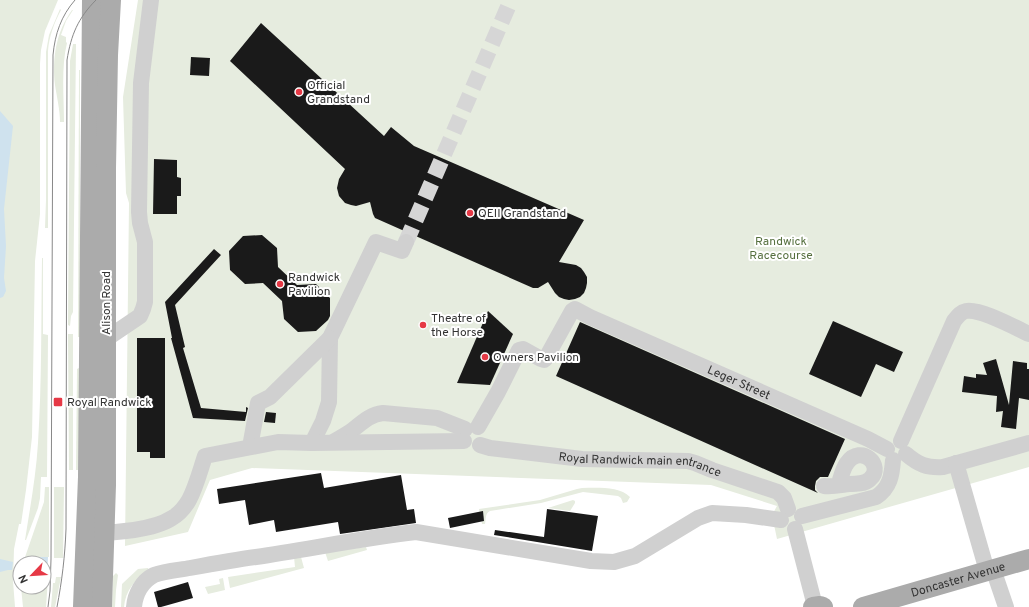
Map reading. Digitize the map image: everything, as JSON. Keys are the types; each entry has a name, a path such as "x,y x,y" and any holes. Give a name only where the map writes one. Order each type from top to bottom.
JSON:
{"main road":[{"path":"84,0 84,34 91,66"},
{"name":"Alison Road","path":"92,0 89,346 95,533 102,607"},
{"name":"Alison Road","path":"84,607 95,533 106,485 107,110 111,0"},
{"name":"Doncaster Avenue","path":"864,607 1029,559"}],"street":[{"path":"106,339 140,316 145,302 146,247 139,212 141,91 151,0"},
{"path":"250,447 258,403 270,397 330,338 376,242 402,251 406,242"},
{"name":"Leger Street","path":"469,432 498,392 519,350 523,349 544,360 572,310 577,310 897,451 922,465 943,467 1029,443"},
{"path":"134,607 139,588 147,580 154,576 184,569 416,532 591,561 614,562 635,556 698,518 712,513 746,515 785,514 783,526 792,530 799,523 834,508 876,496 882,493 887,487 893,471 897,451 954,321 959,314 966,311 981,312 1029,334"},
{"path":"312,443 323,421 329,402 330,338"},
{"path":"331,443 350,432 367,418 383,413 437,418 469,432"},
{"name":"Royal Randwick main entrance","path":"469,432 481,429 484,439 480,445 490,448 582,459 688,461 778,492 784,498 785,514"},
{"path":"95,533 129,531 162,523 173,518 182,510 189,500 205,456 278,442 331,443 469,432"},
{"path":"956,464 990,570 1006,607"},
{"path":"832,485 834,508"},
{"path":"799,523 817,607"}],"green space":[{"path":"0,0 58,0 45,31 40,64 40,214 35,261 32,437 21,524 19,524 14,555 12,555 12,595 14,595 15,607 0,607"},
{"name":"Randwick Racecourse","path":"138,0 1029,0 1029,467 777,539 772,515 777,506 711,485 252,468 210,480 188,532 125,546 129,203 126,193 123,97"},
{"path":"60,9 61,10 51,35 48,51 48,228 45,228 46,52 49,35"},
{"path":"72,10 61,35 66,37 67,43 63,72 64,122 60,122 54,75 55,55 56,46 62,27"},
{"path":"73,44 76,44 73,312 70,326 68,325 70,61"},
{"path":"79,70 80,337 78,337"},
{"path":"42,258 43,334 48,335 47,477 41,477 38,508 25,540 38,443 41,374"},
{"path":"68,334 73,334 73,470 69,470"},
{"path":"79,368 79,470 76,470 77,369"},
{"path":"45,487 49,487 49,555 26,555 44,502"},
{"path":"54,487 64,487 63,558 54,558"},
{"path":"582,488 614,489 625,493 630,497 627,502 623,503 621,498 618,496 583,492 541,503 490,511 486,515 485,524 482,524 479,509 540,500"},
{"path":"573,500 575,503 570,511 548,508"},
{"path":"366,547 367,550 328,561 325,552"},
{"path":"294,557 301,557 304,568 230,588 228,577 295,567"},
{"path":"148,568 149,570 136,581 129,590 124,607 121,607 122,584 138,569"},
{"path":"116,573 118,575 115,607 112,607 113,576"},
{"path":"56,577 61,577 55,607 51,607 53,583 55,583"},
{"path":"223,578 225,590 208,594 205,587 220,584 219,579"},
{"path":"22,595 47,595 46,607 23,607"}],"water":[{"path":"0,111 13,126 4,209 6,246 4,278 6,291 3,297 0,298"},
{"path":"0,559 12,562 12,570 0,572"}],"building":[{"name":"QEII Grandstand","path":"261,23 384,136 391,127 414,146 584,220 559,262 576,265 581,268 587,277 584,293 580,297 569,300 559,297 548,282 538,288 533,288 375,218 370,202 356,206 345,203 339,196 337,188 339,179 345,169 230,61"},
{"path":"191,57 210,58 209,76 190,75"},
{"path":"154,159 177,160 177,177 181,178 181,196 177,196 177,214 153,214"},
{"name":"Randwick Pavilion","path":"262,235 277,248 278,267 297,285 316,284 330,298 330,316 328,320 316,331 298,332 284,319 282,301 263,283 245,284 230,270 229,251 243,236"},
{"path":"214,249 221,255 175,305 185,347 183,348 201,408 246,412 246,407 248,408 245,421 193,418 171,338 165,302"},
{"name":"Owners Pavilion","path":"488,311 513,334 490,385 457,383"},
{"path":"833,321 903,352 894,372 876,364 861,397 809,374"},
{"path":"580,322 845,439 828,477 820,477 816,481 815,490 818,493 556,376"},
{"path":"137,338 165,338 165,458 150,458 150,452 137,452"},
{"path":"996,359 1009,405 1013,361 1027,363 1027,369 1029,369 1029,400 1019,398 1016,429 1001,427 1003,411 996,412 997,396 962,392 964,376 976,378 976,374 987,375 983,363"},
{"path":"266,412 276,413 275,423 264,422"},
{"path":"321,473 324,488 401,475 407,510 414,509 416,523 340,534 338,522 276,532 274,520 249,525 245,500 219,504 217,489"},
{"path":"547,509 598,516 592,551 494,535 495,530 544,537"},
{"path":"483,511 484,521 450,528 448,518"},
{"path":"188,582 193,598 158,607 154,592"}],"tunnel":[{"path":"406,242 511,0"}],"tram line":[{"path":"48,607 51,559 53,55 55,40 62,19 75,0"},
{"path":"57,607 63,568 66,529 67,60 76,27 84,13 96,0"}],"place":[{"name":"Official Grandstand","path":"299,92"},
{"name":"QEII Grandstand","path":"470,213"},
{"name":"Randwick Pavilion","path":"280,284"},
{"name":"Theatre of the Horse","path":"423,325"},
{"name":"Owners Pavilion","path":"485,357"},
{"name":"Royal Randwick","path":"58,402"}]}
